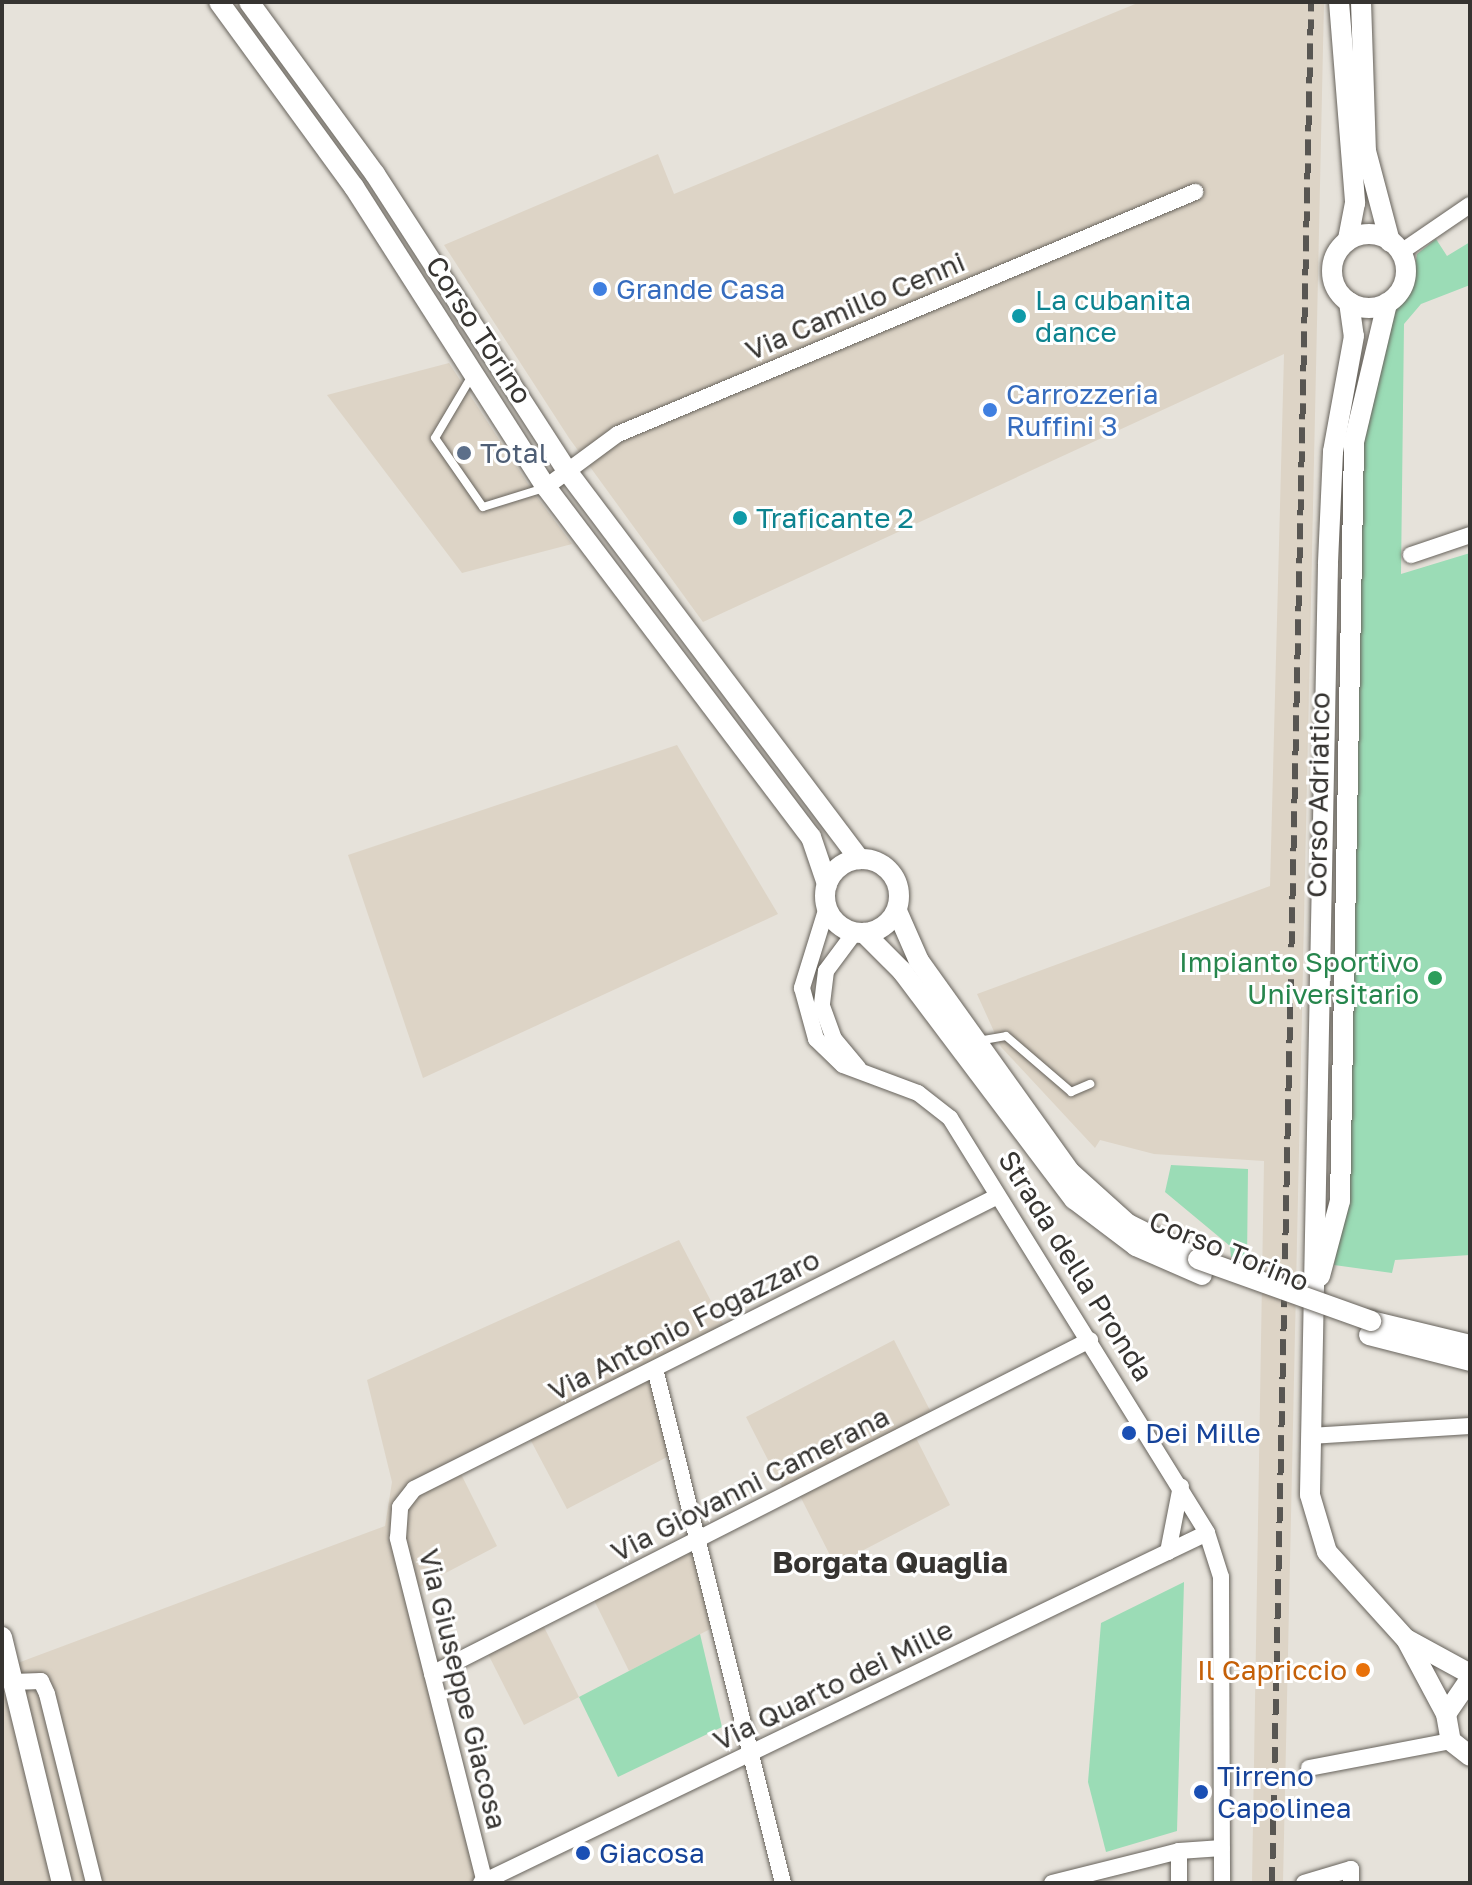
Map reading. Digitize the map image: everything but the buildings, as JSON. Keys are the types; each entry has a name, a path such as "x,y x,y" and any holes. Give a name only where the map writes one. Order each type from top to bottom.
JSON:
{"street":[{"name":"Corso Torino","path":"219,2 354,187 546,487 811,837 827,884 827,907 902,971 1088,1191 1139,1231 1200,1267 1470,1361"},
{"name":"Corso Torino","path":"249,2 375,174 567,471 859,859 892,873 897,911 919,961 967,1048"},
{"name":"Corso Adriatico","path":"1339,2 1355,203 1348,240 1332,274 1349,302 1354,336 1333,452 1320,856 1316,1288 1310,1495 1327,1552 1406,1639"},
{"name":"Corso Adriatico","path":"1316,1288 1340,1201 1354,442 1387,303 1405,278 1366,151 1361,2"},
{"name":"Via Camillo Cenni","path":"546,487 618,434 1195,192"},
{"path":"1348,240 1369,233 1395,247 1470,205"},
{"path":"1349,302 1387,303"},
{"path":"1411,555 1470,535"},
{"path":"1320,856 1344,861"},
{"path":"827,884 859,859"},
{"name":"Strada della Pronda","path":"827,907 804,977 804,1011 827,1053 937,1105 1090,1340 1207,1533 1221,1577 1222,1883"},
{"path":"860,933 883,927 897,911"},
{"name":"Strada della Pronda","path":"860,933 826,971 822,1006 834,1039 860,1069"},
{"name":"Via Antonio Fogazzaro","path":"400,1507 414,1489 998,1196"},
{"name":"Corso Torino","path":"1370,1328 1470,1345"},
{"name":"Via Giovanni Camerana","path":"432,1674 1090,1340"},
{"path":"655,1369 783,1883"},
{"path":"1310,1436 1470,1426"},
{"path":"1168,1552 1181,1486"},
{"name":"Via Giuseppe Giacosa","path":"400,1507 398,1538 484,1882"},
{"name":"Via Quarto dei Mille","path":"484,1882 1207,1533"},
{"path":"2,1637 62,1883"},
{"path":"1406,1639 1470,1677 1446,1714"},
{"path":"1406,1639 1446,1714 1451,1741 1470,1756"},
{"path":"12,1675 41,1681 47,1694 94,1883"},
{"path":"1309,1768 1451,1741"},
{"path":"1052,1883 1179,1851 1222,1848"},
{"path":"1179,1851 1179,1883"},
{"path":"1304,1883 1351,1869 1351,1883"}],"lane":[{"path":"473,373 435,438 483,507 546,487"},
{"path":"967,1048 1006,1036 1071,1092 1090,1084"}],"shaded area":[{"path":"1140,2 1324,2 1283,1883 1252,1883 1264,1161 1154,1154 1100,1140 1095,1148 1001,1047 977,994 1270,886 1284,354 703,622 569,438 444,245 658,154 674,194"},
{"path":"449,363 534,493 572,544 462,573 327,395"},
{"path":"677,745 778,914 423,1078 348,855"},
{"path":"679,1240 724,1326 648,1365 669,1456 567,1509 530,1439 461,1474 497,1546 417,1588 485,1883 70,1883 15,1664 385,1526 392,1482 367,1380"},
{"path":"894,1340 937,1424 915,1436 950,1505 835,1565 799,1494 788,1499 746,1417"},
{"path":"693,1547 714,1627 629,1671 593,1598"},
{"path":"542,1623 579,1697 524,1725 487,1652"},
{"path":"2,1684 55,1883 2,1882"}],"green space":[{"path":"1436,239 1447,256 1470,242 1470,285 1421,304 1404,324 1401,574 1470,553 1470,1255 1395,1260 1392,1273 1334,1265 1349,1191 1357,465 1395,307 1411,291 1417,254"},
{"path":"1171,1165 1248,1169 1247,1262 1231,1257 1230,1246 1165,1192"},
{"path":"1184,1582 1177,1831 1106,1852 1088,1782 1101,1623"},
{"path":"700,1634 722,1727 618,1777 579,1697"}],"railway":[{"path":"1272,1883 1311,2"}],"place":[{"name":"Grande Casa","path":"600,289"},
{"name":"La cubanita dance","path":"1019,316"},
{"name":"Carrozzeria Ruffini 3","path":"990,410"},
{"name":"Total","path":"464,453"},
{"name":"Traficante 2","path":"740,518"},
{"name":"Impianto Sportivo Universitario","path":"1435,978"},
{"name":"Dei Mille","path":"1129,1433"},
{"name":"Il Capriccio","path":"1363,1670"},
{"name":"Tirreno Capolinea","path":"1201,1792"},
{"name":"Giacosa","path":"583,1853"}],"district":[{"name":"Borgata Quaglia","path":"890,1562"}]}
